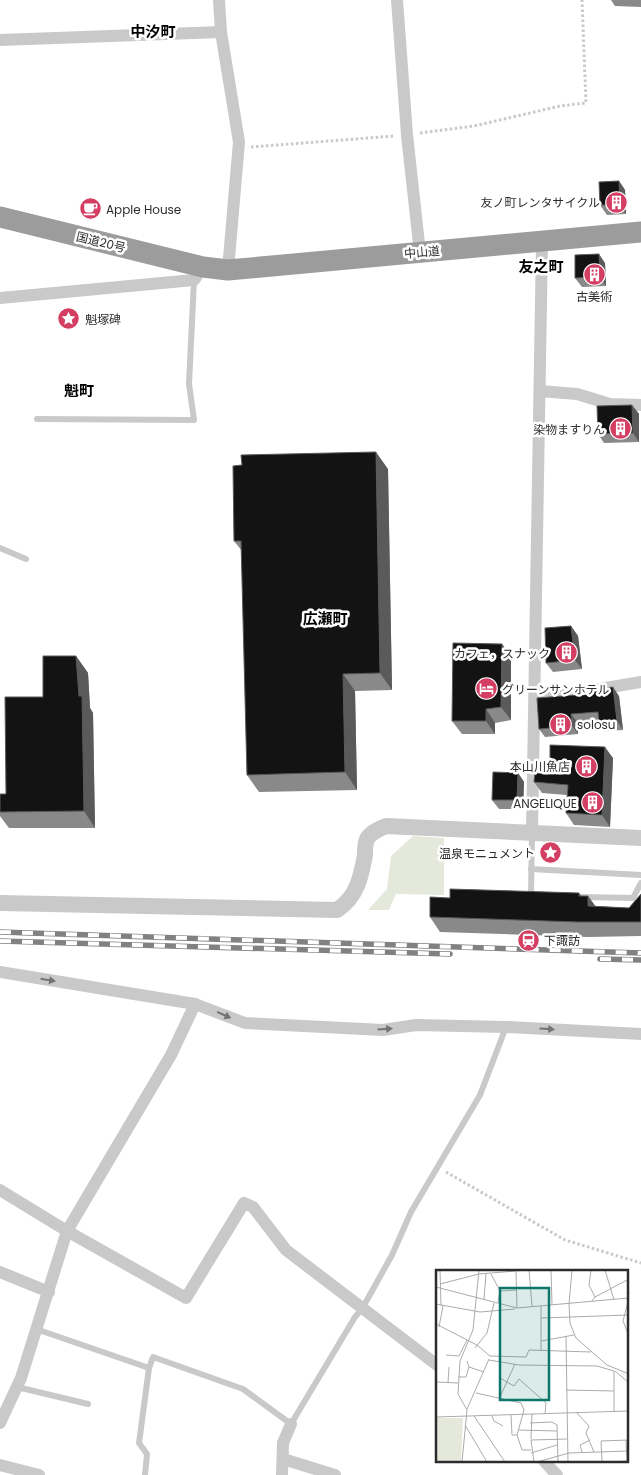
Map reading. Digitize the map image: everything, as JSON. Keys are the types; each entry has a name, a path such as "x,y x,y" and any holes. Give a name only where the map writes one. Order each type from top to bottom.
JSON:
{"highway":[{"name":"国道20号","path":"0,217 198,273"},
{"name":"中山道","path":"198,273 641,232"}],"street":[{"path":"219,0 221,32 238,142 228,270"},
{"path":"397,0 407,135 420,253"},
{"path":"0,40 221,32"},
{"path":"532,832 542,242"},
{"path":"0,298 198,273"},
{"path":"540,391 577,394 610,404 641,405"},
{"path":"533,700 641,682"},
{"path":"0,902 337,910 348,902 356,888 361,876 367,839 376,830 386,826 641,838"},
{"path":"0,972 195,1004 245,1023 383,1030 416,1025 506,1027 641,1034"},
{"path":"0,1423 17,1388 67,1231 171,1055 195,1004"},
{"path":"0,1190 67,1231 186,1298 244,1204 253,1206 286,1250 436,1364"},
{"path":"0,1272 49,1292"},
{"path":"282,1475 283,1443 291,1424"},
{"path":"283,1459 335,1475"},
{"path":"545,1462 557,1475"},
{"path":"0,1465 39,1475"}],"lane":[{"path":"37,420 194,420 189,384 198,273"},
{"path":"0,548 26,559"},
{"path":"532,832 531,896 541,896"},
{"path":"531,869 641,875"},
{"path":"578,897 633,898 641,883"},
{"path":"145,1475 147,1454 138,1443 152,1357 243,1389 291,1424 355,1317 362,1309 392,1255 412,1212 480,1095 506,1027"},
{"path":"36,1329 149,1368"},
{"path":"17,1388 88,1404"}],"path":[{"path":"582,0 586,103"},
{"path":"438,1168 566,1240 641,1263"}],"shaded area":[{"path":"413,836 444,838 444,895 396,894 389,910 368,910 387,889 391,856"}],"building":[{"path":"619,181 620,205 600,205 599,182"},
{"path":"599,254 600,277 575,278 575,255"},
{"path":"632,405 633,433 598,434 597,406"},
{"path":"376,452 380,673 343,674 345,772 247,775 241,541 234,541 233,466 242,465 241,455"},
{"path":"571,626 575,660 546,663 545,628"},
{"name":"グリーンサンホテル","path":"453,643 502,644 501,707 486,709 486,721 452,721"},
{"path":"43,656 76,656 79,696 82,696 84,811 0,812 0,794 6,794 5,697 43,697"},
{"path":"613,687 617,721 599,723 598,712 571,714 572,726 539,729 537,698 576,695 576,692"},
{"path":"550,745 605,747 602,815 566,813 568,785 534,782 536,761 550,762"},
{"path":"493,772 518,773 517,800 492,800"},
{"path":"450,889 579,893 579,896 588,896 588,906 629,908 641,894 641,922 430,917 430,897 450,898"}],"railway":[{"path":"0,932 641,953"},
{"path":"0,941 450,954"},
{"path":"600,959 641,960"}],"place":[{"name":"友ノ町レンタサイクル","path":"616,202"},
{"name":"Apple House","path":"90,209"},
{"name":"古美術","path":"594,275"},
{"name":"魁塚碑","path":"69,319"},
{"name":"染物ますりん","path":"621,429"},
{"name":"カフェ，スナック","path":"566,653"},
{"name":"グリーンサンホテル","path":"486,689"},
{"name":"solosu","path":"561,724"},
{"name":"本山川魚店","path":"586,766"},
{"name":"ANGELIQUE","path":"593,803"},
{"name":"温泉モニュメント","path":"551,853"},
{"name":"下諏訪","path":"528,940"}],"district":[{"name":"中汐町","path":"153,31"},
{"name":"友之町","path":"541,266"},
{"name":"魁町","path":"79,390"},
{"name":"広瀬町","path":"325,618"}]}
